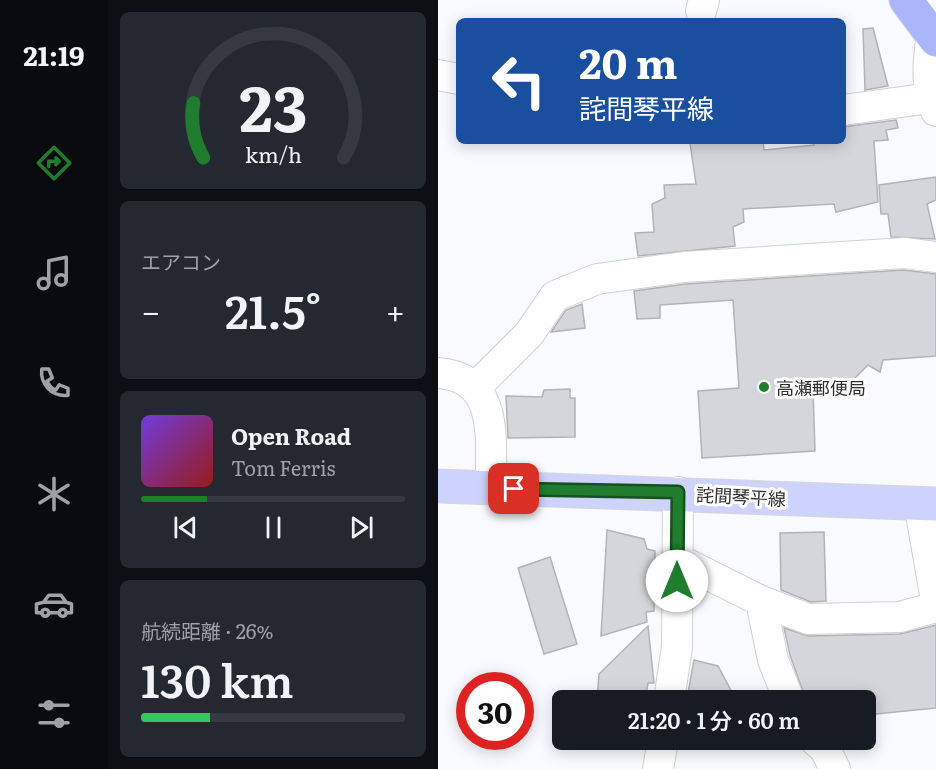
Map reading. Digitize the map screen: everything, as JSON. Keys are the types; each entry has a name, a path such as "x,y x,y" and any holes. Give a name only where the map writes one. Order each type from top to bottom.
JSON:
{"highway":[{"path":"906,0 935,26"}],"main road":[{"name":"詫間琴平線","path":"438,486 678,492 928,503"}],"street":[{"path":"846,110 933,105 928,63 935,26 919,0"},
{"path":"438,75 456,78"},
{"path":"476,387 529,334 555,296 597,279 684,267 905,253 936,257"},
{"path":"438,373 456,374 476,387 488,409 490,488"},
{"path":"671,690 677,647 678,492"},
{"path":"928,503 936,600"},
{"path":"677,559 761,601 808,619 900,617 936,607"},
{"path":"761,601 773,660 785,690"},
{"path":"658,769 661,750"},
{"path":"826,750 835,769"}],"building":[{"path":"873,28 888,86 865,90 863,29"},
{"path":"896,120 898,128 886,130 888,140 874,141 878,202 836,212 834,204 743,209 744,222 733,227 735,246 638,256 635,233 654,232 652,204 665,198 664,185 696,184 690,144 763,144 764,150 814,144 846,144 846,127"},
{"path":"936,177 936,200 927,204 935,239 891,237 888,214 881,214 879,185"},
{"path":"904,270 936,274 936,356 883,360 880,372 868,365 849,384 813,390 815,451 702,458 698,391 739,388 733,300 660,305 660,318 637,319 634,291 686,284"},
{"path":"582,304 585,328 551,332 566,310"},
{"path":"570,389 570,398 575,398 575,437 508,438 506,396 542,397 544,390"},
{"path":"607,530 644,539 647,549 655,551 654,611 646,612 647,622 601,636"},
{"path":"824,532 826,601 811,602 781,590 780,533"},
{"path":"550,557 577,644 544,654 518,568"},
{"path":"936,625 936,708 876,714 876,690 802,690 790,655 784,628 808,636 900,634"},
{"path":"648,626 654,683 648,683 647,690 598,690 599,674"},
{"path":"694,660 718,666 731,690 689,690"}],"place":[{"name":"高瀬郵便局","path":"764,387"}],"route":[{"path":"514,489 678,492 677,581"}]}
